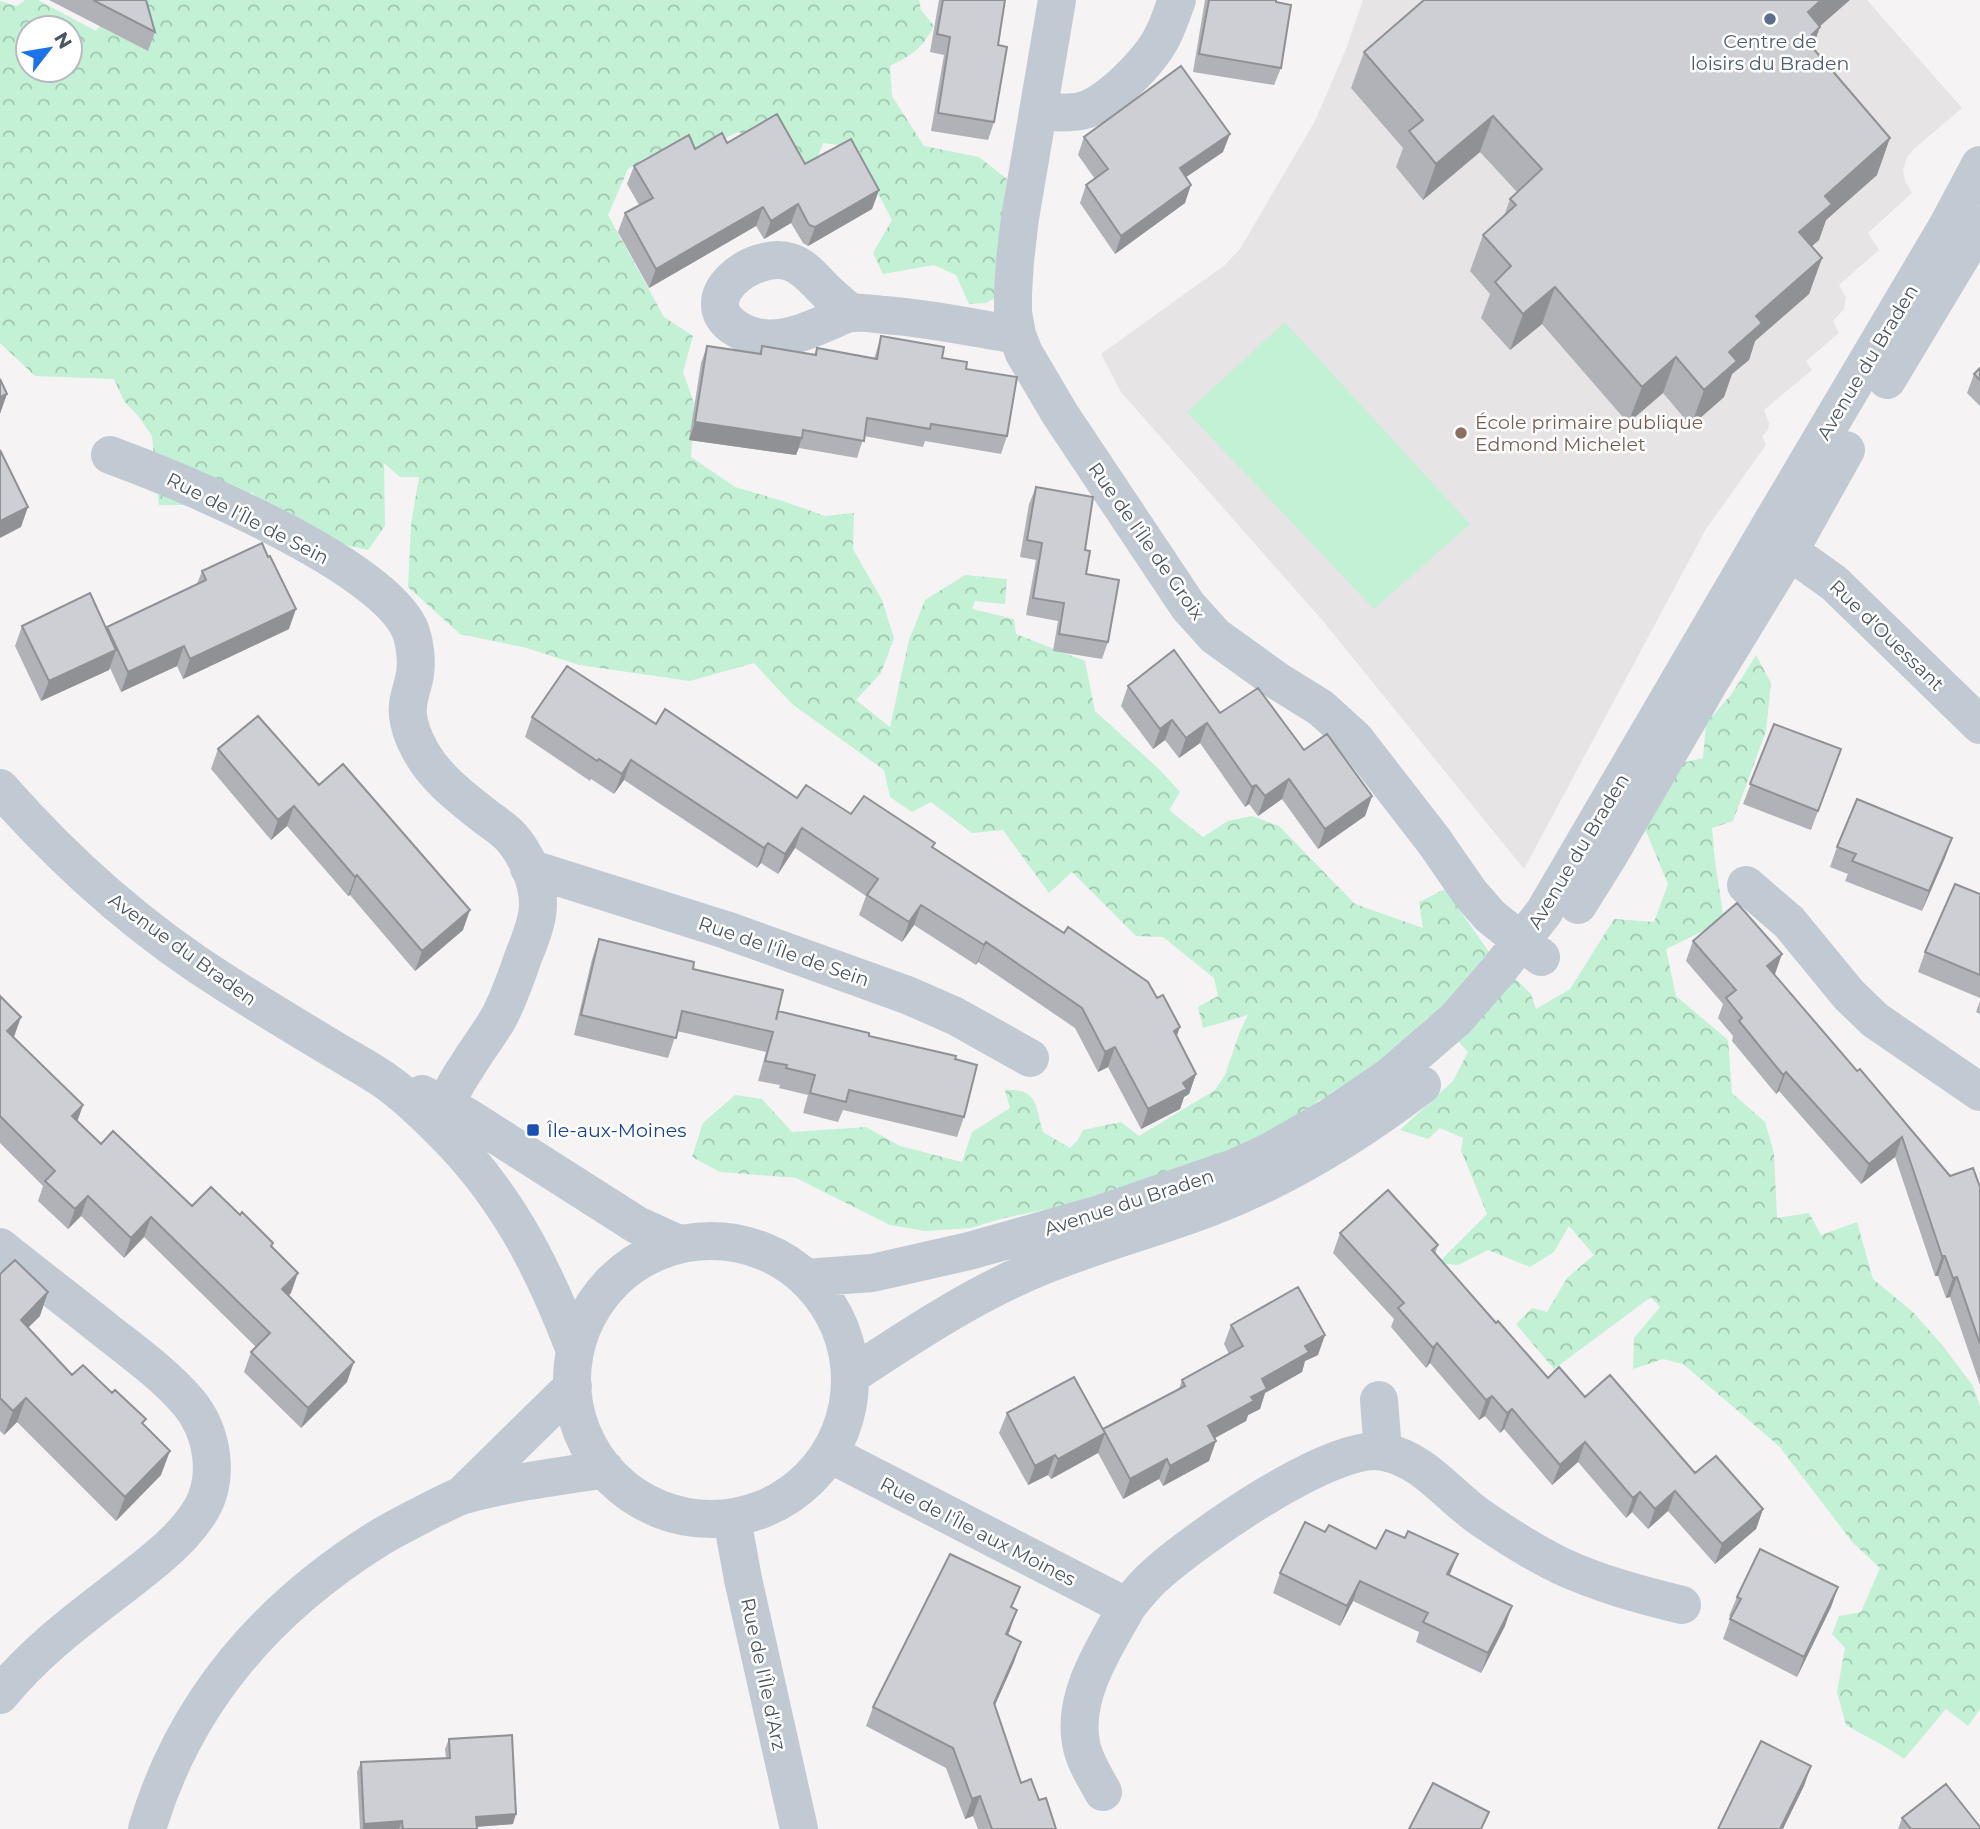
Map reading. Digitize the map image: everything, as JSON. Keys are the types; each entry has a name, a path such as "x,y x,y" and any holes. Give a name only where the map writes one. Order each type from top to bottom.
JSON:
{"street":[{"name":"Rue de l'Île de Groix","path":"1057,0 1015,261 1013,293 1017,335 1024,353 1044,388 1188,606 1215,636 1321,708 1355,739 1434,841 1470,893 1490,916 1531,949"},
{"path":"1038,111 1084,111 1101,102 1129,79 1144,62 1163,36 1177,0"},
{"name":"Avenue du Braden","path":"806,1278 872,1273 1041,1231 1100,1214 1234,1168 1269,1152 1332,1116 1389,1077 1418,1054 1531,949 1565,925 1608,857 1709,683 1777,542 1980,165"},
{"name":"Avenue du Braden","path":"1777,542 1821,492 1980,225"},
{"path":"851,313 906,317 1017,335"},
{"name":"Rue de l'Île de Sein","path":"110,455 158,472 309,545 375,588 402,615 411,633 415,650 415,673 407,713 412,735 428,765 450,788 510,835 523,852 538,905 528,944 502,1011 445,1104"},
{"name":"Rue d'Ouessant","path":"1777,542 1834,583 1980,725"},
{"name":"Avenue du Braden","path":"0,788 54,847 125,910 221,980 388,1082 445,1104 637,1225 679,1244"},
{"name":"Rue de l'Île de Sein","path":"529,868 726,930 907,995 955,1016 1030,1058"},
{"path":"1746,885 1789,922 1849,995 1875,1020 1980,1092"},
{"name":"Avenue du Braden","path":"850,1376 908,1337 1037,1268 1212,1207 1297,1168 1349,1138 1427,1081 1458,1052 1519,986 1531,949"},
{"name":"Avenue du Braden","path":"388,1082 439,1128 502,1200 542,1270 574,1348"},
{"path":"725,1241 768,1253 806,1278 824,1298 838,1323 847,1349 850,1376 846,1417 830,1454 810,1478 787,1497 760,1511 732,1519 696,1519 661,1510 630,1493 605,1469 588,1444 577,1416 573,1386 574,1348 593,1307 617,1278 646,1257 679,1244 725,1241"},
{"path":"0,1248 135,1353 189,1404 203,1425 210,1446 212,1468 208,1494 201,1509 181,1536 55,1639 14,1677 0,1695"},
{"path":"462,1495 573,1386"},
{"path":"1379,1400 1383,1451"},
{"path":"1103,1792 1087,1763 1079,1724 1086,1689 1096,1664 1127,1607 1140,1590 1201,1539 1302,1475 1352,1454 1383,1451 1406,1460 1435,1478 1480,1518 1562,1566 1617,1588 1682,1605"},
{"name":"Rue de l'Île aux Moines","path":"830,1454 1127,1607"},
{"path":"147,1829 164,1779 185,1733 222,1679 262,1630 293,1600 400,1525 462,1495 605,1469"},
{"name":"Rue de l'Île d'Arz","path":"732,1519 799,1829"}],"shaded area":[{"name":"École primaire publique Edmond Michelet","path":"1363,0 1715,0 1795,48 1850,0 1867,0 1962,108 1907,157 1903,170 1905,181 1912,193 1868,233 1879,250 1839,285 1846,297 1844,309 1833,321 1839,333 1806,361 1812,370 1764,410 1769,423 1768,430 1762,436 1766,445 1706,529 1524,869 1323,621 1121,392 1101,354 1225,265 1240,249 1315,121 1346,49"}],"green space":[{"path":"25,0 38,0 64,14 14,14 14,84 84,84 84,25 96,31 119,0 919,0 921,10 934,26 916,51 890,66 892,96 924,146 979,157 1007,179 999,296 986,303 969,304 956,275 934,265 883,274 873,253 892,220 854,147 823,143 817,159 806,174 757,138 738,132 702,149 659,151 628,169 608,215 664,317 693,336 683,372 694,403 691,457 735,487 825,516 854,513 853,549 882,600 894,638 881,673 856,700 890,727 909,640 925,600 965,575 1007,579 1005,604 975,601 972,609 1014,619 1016,634 1085,661 1095,711 1160,770 1180,792 1169,810 1203,837 1228,821 1252,816 1279,826 1355,904 1423,928 1419,902 1445,889 1489,952 1531,994 1536,1009 1570,989 1614,919 1654,922 1668,884 1643,824 1674,765 1703,758 1706,723 1731,695 1756,655 1771,683 1766,731 1733,821 1712,828 1724,921 1666,949 1676,996 1728,1040 1732,1093 1765,1122 1774,1153 1777,1218 1809,1213 1821,1235 1857,1222 1873,1279 1914,1313 1973,1386 1980,1406 1980,1709 1968,1726 1946,1709 1904,1759 1846,1725 1837,1692 1845,1648 1832,1634 1839,1616 1861,1612 1880,1568 1853,1543 1779,1446 1683,1364 1663,1359 1633,1369 1634,1338 1660,1307 1651,1297 1554,1369 1516,1324 1532,1308 1547,1312 1567,1278 1594,1255 1569,1226 1554,1252 1530,1267 1488,1250 1458,1265 1438,1263 1487,1214 1461,1150 1463,1138 1440,1128 1428,1139 1400,1130 1453,1081 1468,1052 1440,1021 1427,1018 1356,1091 1319,1100 1287,1131 1167,1178 971,1228 925,1231 890,1225 796,1178 720,1172 692,1157 703,1123 735,1095 762,1099 792,1132 866,1127 900,1146 962,1162 972,1132 1010,1108 1005,1090 1016,1090 1029,1095 1036,1106 1043,1132 1070,1148 1083,1130 1121,1122 1139,1136 1215,1090 1225,1075 1248,1015 1203,1028 1198,1007 1218,996 1214,978 1163,937 1136,936 1072,872 1049,893 1003,830 972,833 931,802 912,812 890,797 884,770 792,704 754,663 690,681 579,665 527,648 460,634 408,587 411,524 419,477 400,477 384,463 385,526 368,550 336,543 271,520 253,493 233,494 189,505 159,505 152,436 124,401 114,379 35,376 0,343 0,1 17,6"},
{"path":"1285,322 1470,524 1374,609 1187,412"}],"building":[{"path":"93,0 146,0 155,32"},
{"path":"943,0 1005,0 998,45 1007,47 994,122 938,113 950,37 937,34"},
{"path":"1209,0 1276,0 1291,5 1281,68 1199,54"},
{"path":"1424,0 1821,0 1808,12 1820,27 1806,40 1890,138 1825,196 1832,204 1799,232 1822,258 1756,316 1762,323 1729,352 1737,361 1704,390 1676,357 1642,387 1555,287 1523,314 1495,282 1511,266 1483,235 1516,205 1510,199 1542,169 1493,116 1436,164 1409,131 1423,120 1364,52"},
{"path":"1181,66 1230,134 1180,168 1191,185 1121,236 1086,185 1108,169 1084,137"},
{"path":"777,114 805,164 851,139 879,190 815,227 809,225 798,204 771,221 763,207 656,269 625,213 653,198 634,166 689,135 695,149 722,133 727,143"},
{"path":"881,336 944,347 942,358 967,362 966,369 1017,377 1007,436 931,424 930,429 867,418 864,441 803,430 802,438 695,422 707,346 761,354 762,346 816,355 817,348 877,359"},
{"path":"1980,368 1980,380 1974,374"},
{"path":"0,379 7,394 0,397"},
{"path":"0,450 28,507 0,521"},
{"path":"1036,487 1093,497 1085,550 1090,551 1086,574 1119,580 1108,642 1059,634 1064,603 1033,598 1042,543 1027,540"},
{"path":"262,543 296,609 190,659 184,646 128,672 107,627 206,580 202,571"},
{"path":"90,593 116,650 49,681 22,626"},
{"path":"1174,650 1220,713 1258,688 1304,750 1327,734 1372,796 1325,829 1289,779 1265,796 1256,785 1252,787 1207,723 1186,738 1172,720 1160,729 1128,686"},
{"path":"567,666 656,724 665,709 797,798 806,785 851,814 864,796 935,843 932,847 1064,933 1068,927 1148,982 1157,998 1163,995 1180,1027 1174,1031 1196,1074 1183,1083 1187,1089 1148,1109 1115,1047 1105,1052 1082,1008 986,942 984,945 921,905 909,922 867,895 878,879 802,828 785,854 768,843 764,848 631,760 622,774 599,759 597,761 532,717"},
{"path":"258,716 319,785 343,764 470,910 422,951 294,806 278,820 218,749"},
{"path":"1774,724 1841,749 1818,811 1750,784"},
{"path":"1857,799 1952,838 1929,891 1852,861 1856,854 1837,847"},
{"path":"1955,884 1980,894 1980,975 1925,952"},
{"path":"1737,903 1782,954 1767,966 1857,1071 1860,1069 1950,1176 1973,1168 1980,1187 1980,1344 1957,1277 1953,1278 1945,1256 1942,1256 1902,1137 1869,1164 1786,1072 1783,1075 1739,1021 1742,1018 1726,998 1736,990 1693,941"},
{"path":"599,939 694,962 693,969 783,990 778,1011 956,1056 955,1059 977,1065 964,1117 849,1090 846,1102 810,1093 815,1075 765,1061 773,1032 682,1011 676,1038 581,1015"},
{"path":"0,996 21,1017 7,1031 83,1105 72,1116 101,1144 113,1131 192,1206 211,1187 240,1215 242,1212 298,1273 282,1289 354,1362 308,1408 251,1352 270,1333 151,1217 131,1238 88,1196 75,1209 45,1181 55,1171 0,1116"},
{"path":"1388,1190 1438,1245 1432,1250 1548,1378 1559,1367 1585,1397 1610,1375 1695,1473 1716,1456 1763,1509 1722,1544 1675,1491 1655,1509 1640,1492 1633,1498 1585,1442 1560,1465 1512,1409 1507,1413 1492,1396 1486,1400 1437,1343 1433,1348 1398,1308 1404,1303 1340,1233"},
{"path":"15,1260 48,1292 21,1320 72,1375 83,1365 112,1393 115,1390 146,1419 142,1423 170,1451 125,1497 26,1398 13,1411 0,1398 0,1274"},
{"path":"1298,1287 1325,1335 1305,1346 1309,1352 1262,1379 1267,1389 1251,1397 1254,1401 1208,1426 1216,1441 1170,1466 1167,1459 1130,1479 1103,1429 1185,1386 1182,1380 1243,1346 1231,1325"},
{"path":"1074,1377 1105,1433 1058,1459 1055,1455 1035,1466 1007,1413"},
{"path":"1305,1522 1325,1532 1329,1525 1376,1549 1386,1530 1405,1538 1408,1531 1458,1554 1447,1574 1512,1606 1488,1653 1423,1622 1428,1613 1360,1581 1347,1606 1280,1573"},
{"path":"1760,1549 1838,1587 1804,1657 1730,1619 1741,1599 1737,1597"},
{"path":"950,1554 1020,1587 1011,1607 1017,1610 1006,1634 1021,1642 994,1703 1021,1783 1031,1779 1039,1800 1046,1798 1056,1829 992,1829 980,1796 972,1799 953,1748 873,1707"},
{"path":"512,1735 516,1814 476,1817 477,1829 403,1829 402,1821 364,1824 361,1762 450,1758 449,1739"},
{"path":"1761,1741 1811,1766 1780,1829 1718,1829"},
{"path":"1433,1783 1489,1812 1481,1829 1409,1829"},
{"path":"1946,1784 1980,1829 1911,1829 1902,1818"}],"place":[{"name":"Centre de loisirs du Braden","path":"1770,19"},
{"name":"École primaire publique Edmond Michelet","path":"1461,433"},
{"name":"Île-aux-Moines","path":"533,1130"}]}
